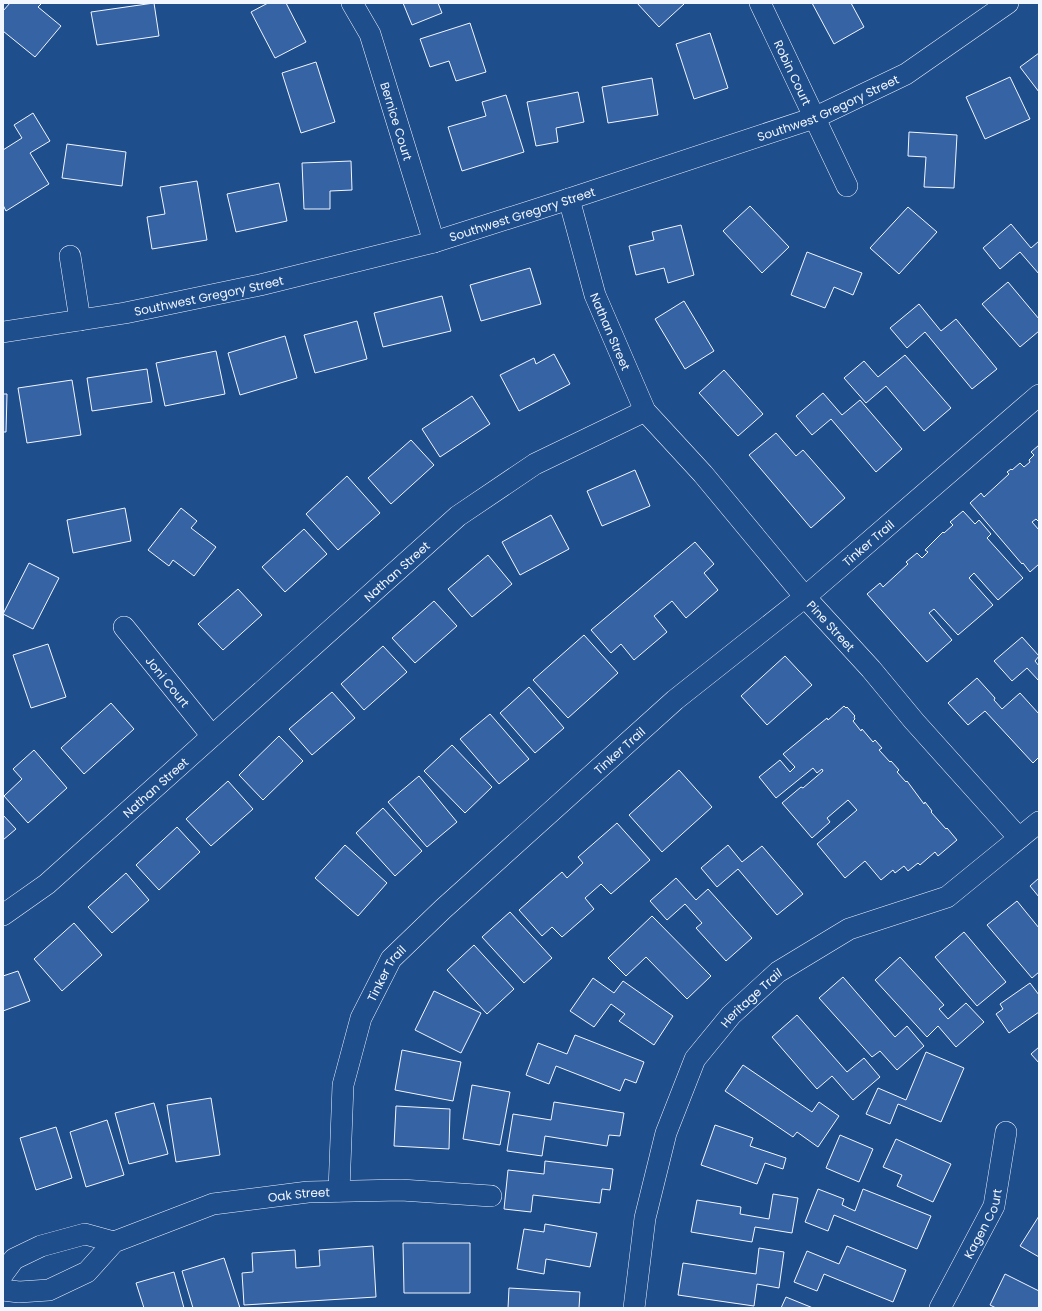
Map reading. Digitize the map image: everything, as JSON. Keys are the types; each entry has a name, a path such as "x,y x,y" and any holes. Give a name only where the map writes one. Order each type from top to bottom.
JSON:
{"street":[{"name":"Bernice Court","path":"352,3 370,34 434,242"},
{"name":"Robin Court","path":"760,3 847,186"},
{"name":"Southwest Gregory Street","path":"3,332 125,314 260,285 434,242 569,199 814,118 906,74 1008,3"},
{"name":"Nathan Street","path":"3,915 47,884 458,516 535,464 645,411 595,295 569,199"},
{"path":"70,256 80,320"},
{"name":"Tinker Trail","path":"339,1191 343,1085 361,1018 391,959 443,909 675,700 805,597 1039,395"},
{"name":"Pine Street","path":"645,411 703,474 805,597 871,669 914,722 1020,838"},
{"name":"Joni Court","path":"124,627 212,736"},
{"name":"Heritage Trail","path":"634,1308 645,1218 666,1133 695,1059 731,1014 778,972 849,929 947,897 1039,822"},
{"name":"Kagen Court","path":"940,1308 994,1206 1006,1132"},
{"name":"Oak Street","path":"3,1290 18,1292 49,1290 87,1272 114,1242 213,1204 308,1192 339,1191 401,1190 491,1196"},
{"path":"3,1274 14,1259 41,1246 84,1234 114,1242"}],"building":[{"path":"10,3 42,3 38,7 61,26 35,57 3,31 3,11"},
{"path":"154,3 159,36 97,45 91,12"},
{"path":"268,3 286,3 306,42 275,58 251,12"},
{"path":"403,3 438,3 442,13 412,25"},
{"path":"637,3 683,3 684,4 659,27"},
{"path":"812,3 851,3 864,27 834,44"},
{"path":"470,23 486,72 456,81 449,61 430,67 420,39"},
{"path":"710,33 728,88 694,99 676,44"},
{"path":"1039,53 1039,92 1020,67"},
{"path":"316,62 335,122 301,133 282,73"},
{"path":"1010,77 1030,119 985,139 966,97"},
{"path":"652,78 658,115 608,123 602,87"},
{"path":"578,92 584,122 556,128 558,142 536,146 527,102"},
{"path":"506,95 524,152 462,171 448,127 486,116 482,102"},
{"path":"33,113 50,141 30,153 49,184 6,211 3,205 3,150 22,138 14,125"},
{"path":"909,132 957,135 954,188 924,187 926,157 908,156"},
{"path":"67,144 126,152 122,186 62,178"},
{"path":"351,161 352,190 330,191 330,209 304,209 302,163"},
{"path":"197,181 207,240 152,249 147,217 165,214 160,187"},
{"path":"279,183 287,221 236,232 227,194"},
{"path":"750,206 789,247 762,273 723,231"},
{"path":"908,207 937,232 899,274 870,248"},
{"path":"1011,224 1031,248 1039,241 1039,274 1020,252 1000,269 983,248"},
{"path":"681,225 694,275 668,283 664,268 636,275 629,246 654,240 652,232"},
{"path":"807,252 862,273 853,295 834,287 825,308 791,295"},
{"path":"530,268 541,304 481,321 470,285"},
{"path":"1008,282 1039,319 1039,331 1020,347 982,304"},
{"path":"442,296 451,331 383,347 374,313"},
{"path":"684,301 714,351 685,369 655,319"},
{"path":"919,304 941,331 956,319 997,369 972,389 925,332 907,348 890,328"},
{"path":"357,321 367,359 315,373 304,335"},
{"path":"285,336 297,378 240,395 228,353"},
{"path":"216,351 225,394 165,406 156,363"},
{"path":"554,354 570,384 519,411 500,375 534,358 536,364"},
{"path":"905,355 951,408 924,431 886,386 866,403 844,378 864,361 878,377"},
{"path":"147,369 152,402 92,411 87,378"},
{"path":"724,370 763,414 738,436 699,393"},
{"path":"72,380 81,435 27,443 18,388"},
{"path":"823,393 842,415 860,400 902,449 876,472 831,419 812,435 796,416"},
{"path":"3,394 7,394 6,432 3,432"},
{"path":"472,396 490,424 440,457 422,429"},
{"path":"776,433 796,456 803,450 845,498 811,528 749,455"},
{"path":"411,440 434,465 391,504 368,478"},
{"path":"1039,445 1039,522 1036,519 1032,522 1039,530 1039,564 1030,572 970,503 981,493 984,497 1009,474 1007,472 1011,469 1012,470 1020,463 1024,467 1030,462 1029,460 1034,455 1031,452"},
{"path":"635,470 650,506 602,526 587,491"},
{"path":"347,476 380,513 338,550 306,514"},
{"path":"125,508 131,541 73,553 67,520"},
{"path":"181,508 197,521 191,528 216,547 194,576 173,560 169,566 148,550"},
{"path":"963,511 975,524 979,520 991,534 987,538 1023,578 998,600 974,573 969,578 993,605 958,635 934,609 929,613 952,640 927,662 867,594 880,583 883,587 908,564 906,562 917,553 922,558 928,552 925,550 943,532 944,533 953,525 950,522"},
{"path":"551,515 569,549 520,575 502,542"},
{"path":"304,529 327,554 285,592 262,567"},
{"path":"695,542 714,564 704,573 718,590 686,618 672,601 654,616 667,632 634,660 621,644 611,653 591,630"},
{"path":"488,555 512,584 472,617 448,589"},
{"path":"29,563 59,578 33,629 3,614"},
{"path":"238,589 262,615 223,650 198,624"},
{"path":"434,601 457,626 415,663 392,638"},
{"path":"584,635 618,673 568,718 533,680"},
{"path":"1022,637 1039,656 1035,661 1039,666 1039,681 1027,668 1012,681 994,661"},
{"path":"48,644 66,697 31,708 13,655"},
{"path":"383,646 407,672 364,710 341,684"},
{"path":"785,656 812,685 767,725 741,696"},
{"path":"977,678 995,698 994,700 1002,709 1020,693 1039,714 1039,757 1033,763 985,711 968,725 948,703"},
{"path":"529,687 564,728 535,753 500,713"},
{"path":"332,692 355,718 312,755 289,729"},
{"path":"111,703 134,729 84,774 61,748"},
{"path":"844,706 846,708 847,707 855,716 853,721 861,731 862,729 873,742 875,740 882,748 879,750 899,770 897,772 906,782 907,781 924,804 925,802 932,811 931,812 957,840 938,856 935,852 920,865 918,863 908,871 904,866 895,873 893,870 881,880 865,861 845,878 817,844 857,810 848,800 827,818 830,822 812,838 782,803 823,771 822,769 817,773 813,768 776,798 759,777 780,760 790,772 795,767 783,754"},
{"path":"490,714 529,759 499,784 460,739"},
{"path":"279,736 303,761 263,800 239,775"},
{"path":"452,745 492,787 465,813 424,771"},
{"path":"34,750 67,788 28,823 4,796 22,779 13,769"},
{"path":"679,770 712,807 662,852 629,815"},
{"path":"419,776 457,822 427,847 388,802"},
{"path":"228,781 253,809 211,846 186,819"},
{"path":"383,808 422,851 395,876 356,833"},
{"path":"3,815 16,829 3,840"},
{"path":"617,823 650,860 611,894 601,884 585,898 594,909 562,937 552,927 542,936 519,910 562,872 567,878 583,863 578,857"},
{"path":"177,827 200,852 159,890 136,865"},
{"path":"345,845 387,883 358,916 315,878"},
{"path":"728,845 742,862 762,846 803,894 777,915 738,869 717,887 701,868"},
{"path":"126,873 149,900 112,933 88,907"},
{"path":"676,878 696,900 708,889 752,938 726,961 696,928 702,923 685,904 667,920 650,901"},
{"path":"1039,878 1039,897 1030,886"},
{"path":"1017,901 1039,928 1039,972 1032,978 987,925"},
{"path":"510,912 552,958 524,983 482,937"},
{"path":"652,916 711,976 687,999 646,957 626,976 608,958"},
{"path":"74,923 102,955 62,991 34,959"},
{"path":"964,932 1006,982 977,1006 935,957"},
{"path":"474,945 514,989 487,1014 447,970"},
{"path":"900,957 944,1005 939,1009 948,1019 966,1003 984,1022 956,1047 938,1026 927,1037 875,980"},
{"path":"18,971 30,1001 3,1011 3,976"},
{"path":"843,977 895,1037 907,1026 924,1046 897,1070 880,1051 872,1057 819,998"},
{"path":"593,978 614,993 623,981 673,1016 654,1045 619,1021 625,1014 611,1004 594,1027 570,1011"},
{"path":"1030,983 1039,995 1039,1012 1009,1033 996,1014 1003,1009 1000,1004"},
{"path":"434,991 481,1013 461,1053 415,1030"},
{"path":"797,1015 847,1072 864,1058 880,1077 853,1100 832,1076 817,1089 772,1037"},
{"path":"575,1035 644,1062 636,1083 625,1079 620,1091 556,1066 549,1084 526,1075 538,1043 567,1054"},
{"path":"1039,1047 1039,1063 1031,1054"},
{"path":"402,1050 461,1062 453,1101 395,1090"},
{"path":"926,1052 964,1068 941,1122 898,1104 890,1124 866,1114 878,1088 906,1100"},
{"path":"743,1065 812,1112 819,1102 839,1116 818,1147 797,1132 793,1137 725,1091"},
{"path":"472,1085 510,1092 500,1145 463,1139"},
{"path":"211,1098 220,1155 176,1162 167,1105"},
{"path":"554,1102 624,1113 620,1136 609,1135 607,1146 545,1136 542,1156 507,1151 513,1114 551,1120"},
{"path":"154,1103 168,1154 129,1164 115,1113"},
{"path":"396,1106 450,1109 449,1149 394,1146"},
{"path":"107,1120 124,1175 86,1187 70,1132"},
{"path":"715,1125 753,1138 750,1146 786,1158 783,1169 765,1163 757,1184 701,1165"},
{"path":"56,1127 72,1178 36,1190 20,1138"},
{"path":"840,1135 873,1149 859,1182 826,1168"},
{"path":"896,1139 951,1164 933,1202 897,1186 902,1175 883,1167"},
{"path":"545,1161 613,1169 610,1190 602,1189 600,1203 533,1195 531,1212 504,1209 508,1170 544,1174"},
{"path":"818,1189 844,1199 842,1205 855,1211 863,1189 931,1216 917,1249 834,1215 828,1231 805,1222"},
{"path":"773,1194 798,1198 792,1233 755,1227 752,1242 691,1232 697,1200 741,1207 740,1214 769,1219"},
{"path":"1039,1216 1039,1257 1020,1246"},
{"path":"545,1224 597,1233 590,1267 546,1259 544,1274 517,1269 524,1229 544,1232"},
{"path":"403,1243 470,1243 470,1293 404,1293"},
{"path":"373,1246 376,1297 244,1305 242,1273 253,1272 252,1253 295,1250 296,1268 320,1266 319,1250"},
{"path":"847,1246 906,1270 893,1302 824,1274 817,1291 794,1282 807,1251 839,1264"},
{"path":"759,1248 784,1252 779,1288 757,1284 754,1306 678,1295 683,1263 756,1274"},
{"path":"224,1258 240,1308 193,1308 182,1271"},
{"path":"174,1272 184,1308 144,1308 136,1283"},
{"path":"1005,1274 1039,1291 1039,1308 996,1308 990,1305"},
{"path":"509,1288 580,1292 579,1308 508,1308"},
{"path":"786,1297 813,1308 781,1308"}]}
